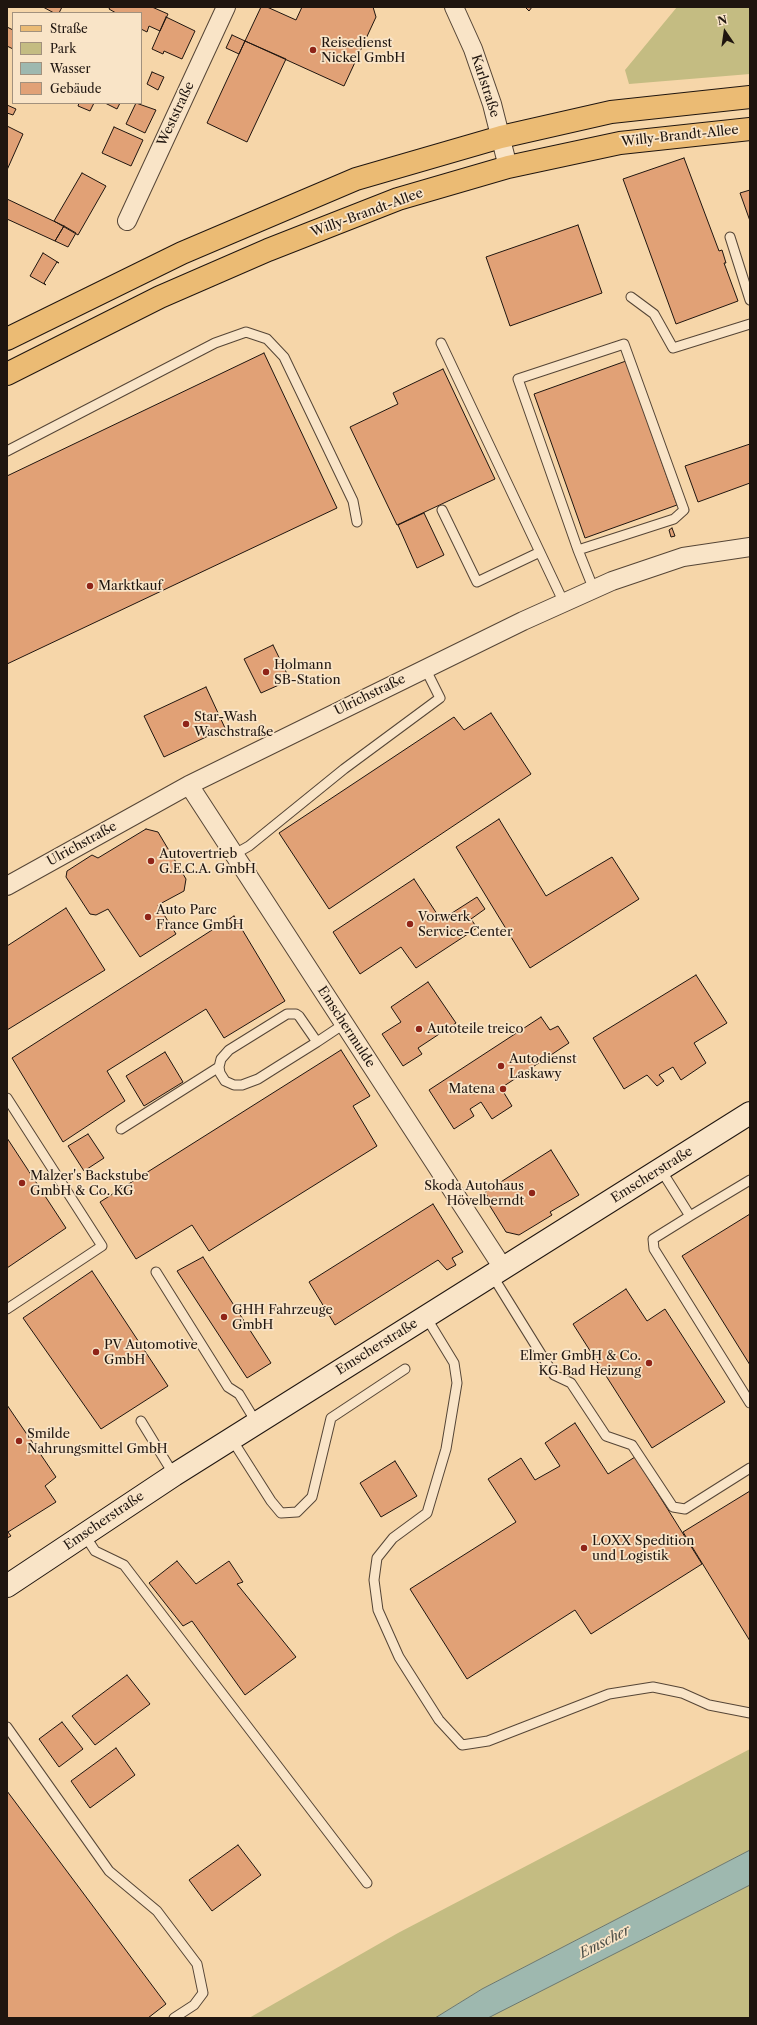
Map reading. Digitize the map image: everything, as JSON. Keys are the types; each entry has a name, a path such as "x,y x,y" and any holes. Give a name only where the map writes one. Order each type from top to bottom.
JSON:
{"main road":[{"path":"7,339 182,253 356,179 501,137 611,112 750,97"},
{"name":"Willy-Brandt-Allee","path":"7,374 160,297 268,250 398,199 508,167 620,142 750,129"}],"street":[{"name":"Weststraße","path":"127,221 226,7"},
{"name":"Karlstraße","path":"454,7 486,85 508,167"},
{"name":"Ulrichstraße","path":"7,886 189,785 425,668 564,603 594,590 683,557 750,547"},
{"name":"Emschermulde","path":"189,785 344,1024 497,1271"},
{"name":"Emscherstraße","path":"7,1586 174,1474 750,1113"}],"lane":[{"path":"730,237 750,300"},
{"path":"631,297 654,314 673,348 750,324"},
{"path":"7,451 215,343 246,332 267,339 284,357 353,501 357,522"},
{"path":"441,343 564,603"},
{"path":"578,550 674,519 684,510 624,344 518,379 578,550 594,590"},
{"path":"442,510 477,582 540,552"},
{"path":"233,855 249,846 344,768 440,698 425,668"},
{"path":"317,1042 299,1016 296,1014 287,1014 229,1050 221,1059 219,1067 220,1074 225,1081 234,1085 242,1085 258,1079 317,1042 344,1024"},
{"path":"121,1129 219,1067"},
{"path":"7,1098 102,1246 7,1309"},
{"path":"661,1170 690,1216"},
{"path":"750,1180 653,1238 654,1249 750,1403"},
{"path":"497,1271 554,1375 571,1383 606,1436 632,1445 673,1507 685,1509 750,1468"},
{"path":"156,1272 228,1387 239,1394 256,1422"},
{"path":"426,1317 454,1363 457,1383 446,1449 427,1514 393,1538 377,1558 374,1580 378,1610 399,1657 439,1720 462,1745 488,1741 609,1694 653,1687 682,1692 709,1706 750,1712"},
{"path":"231,1438 271,1501 281,1513 297,1512 312,1497 331,1418 405,1369"},
{"path":"141,1421 174,1474"},
{"path":"84,1534 96,1552 124,1565 367,1883"},
{"path":"7,1727 109,1871 157,1911 197,1964 203,1993 194,2005 174,2018"}],"green space":[{"path":"677,7 750,7 750,74 629,84 625,70"},
{"path":"750,1749 750,1850 482,1989 435,2018 249,2018 398,1933"},
{"path":"750,1885 750,2018 488,2018 493,2015"}],"water":[{"name":"Emscher","path":"750,1850 750,1885 488,2018 435,2018 482,1989"}],"building":[{"path":"43,7 62,7 60,12 52,12"},
{"path":"110,7 152,7 168,14 160,31 149,26 147,32 142,30 142,12 114,12 109,9"},
{"name":"Reisedienst Nickel GmbH","path":"261,7 267,7 296,20 302,7 373,7 376,17 344,86 245,41"},
{"path":"525,7 532,7 529,11"},
{"path":"166,17 195,31 182,59 164,51 163,54 152,49"},
{"path":"7,27 12,30 12,48 7,46"},
{"path":"232,35 245,41 239,54 226,48"},
{"path":"245,41 286,59 247,142 207,123"},
{"path":"152,72 164,77 158,90 147,84"},
{"path":"79,104 94,104 90,111 78,106"},
{"path":"107,104 120,104 117,109"},
{"path":"136,104 156,110 145,133 126,124"},
{"path":"7,105 16,109 13,115 7,113"},
{"path":"7,126 23,134 7,170"},
{"path":"114,127 143,140 131,166 102,153"},
{"path":"684,158 719,251 722,250 726,263 724,263 738,301 676,324 623,179"},
{"path":"82,173 106,186 78,235 54,221"},
{"path":"750,190 750,221 740,193"},
{"path":"7,199 64,226 55,241 7,219"},
{"path":"578,225 602,293 510,326 486,257"},
{"path":"64,226 76,233 68,247 55,241"},
{"path":"43,253 59,263 57,262 44,283 46,285 30,276"},
{"name":"Marktkauf","path":"264,353 337,508 7,664 7,476"},
{"path":"626,361 677,505 585,538 534,394"},
{"path":"443,369 495,479 397,525 350,427 398,404 393,393"},
{"path":"750,444 750,483 698,502 685,466"},
{"path":"424,513 444,555 417,568 398,525"},
{"path":"672,528 675,536 671,537 669,530"},
{"path":"273,645 290,680 261,693 244,659"},
{"name":"Star-Wash Waschstraße","path":"206,687 225,728 164,757 144,716"},
{"path":"491,713 531,774 329,909 279,833 454,717 464,730"},
{"path":"499,819 546,896 612,857 639,899 530,968 456,847"},
{"path":"146,829 158,832 186,879 184,891 158,905 176,934 140,957 108,909 96,915 90,914 66,877 67,871 92,855 98,858"},
{"name":"Vorwerk Service-Center","path":"414,879 441,920 477,897 485,909 471,919 477,928 416,968 401,947 360,974 333,932"},
{"path":"66,908 105,970 7,1030 7,946"},
{"path":"234,916 285,1001 224,1038 206,1009 107,1071 125,1101 63,1142 12,1058"},
{"path":"696,975 727,1023 694,1043 706,1063 681,1080 673,1067 659,1075 664,1081 657,1086 647,1075 624,1089 593,1038"},
{"name":"Autoteile treico","path":"428,982 456,1023 418,1048 422,1054 403,1066 382,1034 401,1022 391,1007"},
{"name":"Autodienst Laskawy","path":"541,1017 550,1030 558,1026 569,1043 501,1088 512,1106 492,1119 481,1102 470,1109 474,1116 454,1129 429,1090"},
{"path":"341,1050 370,1096 353,1106 377,1146 209,1251 192,1225 136,1259 100,1202"},
{"path":"165,1052 183,1082 144,1106 126,1076"},
{"path":"88,1134 104,1158 84,1171 68,1146"},
{"name":"Malzer's Backstube GmbH & Co. KG","path":"7,1138 66,1228 7,1268"},
{"name":"Skoda Autohaus Hövelberndt","path":"551,1150 579,1195 550,1212 552,1215 519,1235 506,1232 488,1203 490,1201 485,1192"},
{"path":"433,1204 463,1252 452,1258 456,1265 447,1270 438,1260 335,1325 309,1282"},
{"path":"750,1214 750,1365 682,1256"},
{"name":"GHH Fahrzeuge GmbH","path":"203,1257 271,1363 247,1378 177,1271"},
{"name":"PV Automotive GmbH","path":"92,1271 168,1386 101,1429 23,1318"},
{"name":"Elmer GmbH & Co. KG Bad Heizung","path":"626,1289 647,1321 665,1309 725,1402 652,1448 573,1324"},
{"name":"Smilde Nahrungsmittel GmbH","path":"7,1405 56,1477 45,1486 56,1502 8,1532 11,1536 7,1538"},
{"name":"LOXX Spedition und Logistik","path":"575,1423 608,1474 635,1457 702,1564 591,1634 575,1610 467,1679 410,1589 516,1522 488,1479 521,1458 535,1480 560,1466 545,1443"},
{"path":"395,1461 417,1496 381,1517 360,1483"},
{"path":"750,1491 750,1641 683,1532"},
{"path":"177,1561 196,1584 229,1561 243,1582 237,1584 296,1657 245,1695 192,1621 183,1626 149,1583"},
{"path":"127,1675 150,1704 95,1745 72,1716"},
{"path":"62,1722 83,1749 59,1767 39,1739"},
{"path":"116,1748 135,1775 90,1808 71,1781"},
{"path":"7,1791 166,2004 148,2018 7,2018"},
{"path":"238,1845 261,1875 212,1911 189,1880"}],"place":[{"name":"Reisedienst Nickel GmbH","path":"313,50"},
{"name":"Marktkauf","path":"90,586"},
{"name":"Holmann SB-Station","path":"266,672"},
{"name":"Star-Wash Waschstraße","path":"186,724"},
{"name":"Autovertrieb G.E.C.A. GmbH","path":"151,861"},
{"name":"Auto Parc France GmbH","path":"148,917"},
{"name":"Vorwerk Service-Center","path":"410,924"},
{"name":"Autoteile treico","path":"419,1029"},
{"name":"Autodienst Laskawy","path":"501,1066"},
{"name":"Matena","path":"503,1089"},
{"name":"Malzer's Backstube GmbH & Co. KG","path":"22,1183"},
{"name":"Skoda Autohaus Hövelberndt","path":"532,1193"},
{"name":"GHH Fahrzeuge GmbH","path":"224,1317"},
{"name":"PV Automotive GmbH","path":"96,1352"},
{"name":"Elmer GmbH & Co. KG Bad Heizung","path":"649,1363"},
{"name":"Smilde Nahrungsmittel GmbH","path":"19,1441"},
{"name":"LOXX Spedition und Logistik","path":"584,1548"}]}
